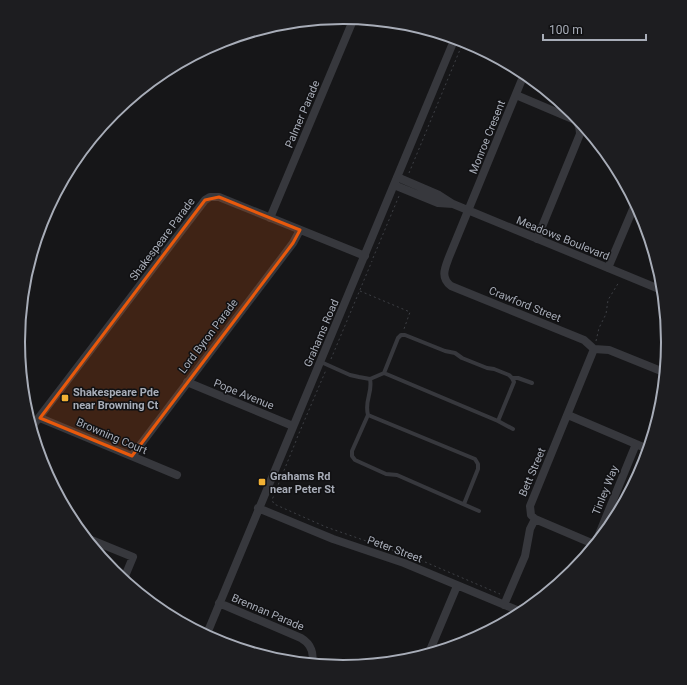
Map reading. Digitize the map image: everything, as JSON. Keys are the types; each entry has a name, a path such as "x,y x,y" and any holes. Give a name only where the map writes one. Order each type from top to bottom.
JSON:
{"street":[{"name":"Palmer Parade","path":"270,218 351,24"},
{"name":"Grahams Road","path":"208,630 453,43"},
{"name":"Monroe Cresent","path":"468,211 522,79"},
{"path":"516,95 570,118"},
{"path":"537,239 580,134 580,129"},
{"name":"Meadows Boulevard","path":"397,177 439,195 468,211 657,288"},
{"name":"Meadows Boulevard","path":"394,185 438,203 454,204"},
{"name":"Shakespeare Parade","path":"36,423 205,200 210,197 219,197 365,256"},
{"path":"608,268 633,210"},
{"name":"Crawford Street","path":"468,211 444,271 444,277 447,282 452,286 584,340 594,349 608,350 660,371"},
{"name":"Lord Byron Parade","path":"132,456 293,243 300,230"},
{"name":"Bett Street","path":"504,605 525,556 530,529 535,519 529,511 530,506 594,349"},
{"name":"Pope Avenue","path":"187,382 293,426"},
{"path":"568,415 644,447"},
{"name":"Browning Court","path":"40,418 177,475"},
{"name":"Tinley Way","path":"604,524 636,444"},
{"name":"Peter Street","path":"258,508 333,539 404,563 516,610"},
{"path":"535,519 591,543"},
{"path":"96,542 133,558 126,575"},
{"path":"431,649 457,586"},
{"name":"Brennan Parade","path":"219,604 301,638 307,642 311,648 312,659"}],"lane":[{"path":"321,362 350,375 370,379 384,373 398,338 401,335 405,335 445,351 455,353 462,358 487,368 494,369 512,378 518,378 532,384"},
{"path":"384,373 498,421 513,429"},
{"path":"498,421 513,385 512,378"},
{"path":"370,379 371,390 366,402 368,415 352,451 352,456 355,460 386,474 397,474 479,511"},
{"path":"368,415 475,459 478,464 478,469 464,504"}],"path":[{"path":"408,175 461,47"},
{"path":"594,349 598,338 598,328 606,314 608,300 622,274"},
{"path":"352,288 410,312 401,335"}],"highlighted area":[{"path":"219,197 300,230 293,243 132,456 40,418 205,200"}],"place":[{"name":"Shakespeare Pde near Browning Ct","path":"65,398"},
{"name":"Grahams Rd near Peter St","path":"262,482"}]}
